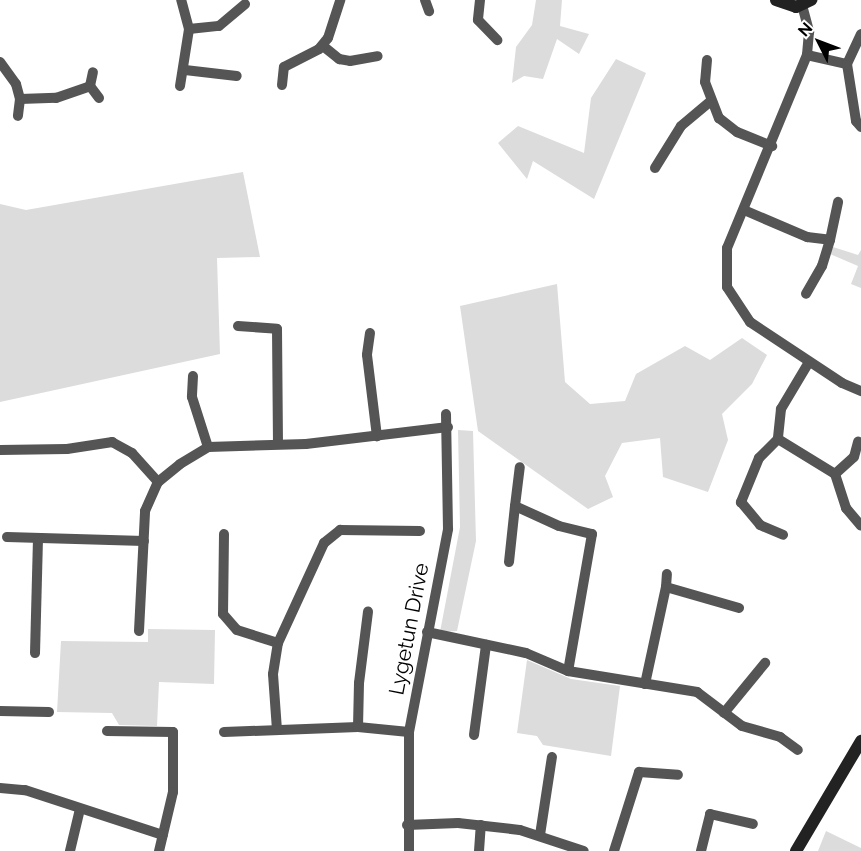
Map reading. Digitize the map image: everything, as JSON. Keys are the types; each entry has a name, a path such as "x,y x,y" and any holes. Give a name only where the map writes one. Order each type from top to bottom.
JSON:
{"street":[{"path":"180,86 185,70 189,29 181,0"},
{"path":"284,67 323,46 340,0"},
{"path":"480,0 478,20 497,40"},
{"path":"776,0 789,7 807,3 809,32 807,55 772,146 727,249 727,287 750,322 809,362 861,391"},
{"path":"189,29 219,26 245,4"},
{"path":"861,36 847,64 856,121 861,127"},
{"path":"323,46 339,59 350,62 378,56"},
{"path":"807,55 847,64"},
{"path":"276,59 284,67"},
{"path":"706,60 705,81 710,102 719,118 737,132 772,146"},
{"path":"0,62 16,84 20,99 18,116"},
{"path":"282,85 284,67"},
{"path":"185,70 237,76"},
{"path":"93,72 90,86 99,98"},
{"path":"20,99 56,98 90,86"},
{"path":"655,168 681,126 710,102"},
{"path":"806,294 822,266 838,202"},
{"path":"744,210 807,237 830,240"},
{"path":"238,326 277,329 278,443"},
{"path":"370,333 367,355 377,436"},
{"path":"781,530 760,525 736,501 759,458 778,439 781,409 809,362"},
{"path":"193,376 192,397 208,447"},
{"name":"Lygetun Drive","path":"409,851 407,825 409,732 448,529 446,414"},
{"path":"139,631 145,511 159,482 208,447 377,436 448,427"},
{"path":"778,439 836,474 846,508 861,526"},
{"path":"0,450 67,449 112,442 132,453 159,482"},
{"path":"836,474 854,457 858,442"},
{"path":"509,562 520,467"},
{"path":"515,506 559,526 592,534 568,671"},
{"path":"277,730 273,674 278,643 324,543 332,535 351,529 420,531"},
{"path":"224,534 223,614 237,630 278,643"},
{"path":"7,537 144,541"},
{"path":"36,653 38,539"},
{"path":"645,684 667,574"},
{"path":"666,587 739,608"},
{"path":"357,727 359,683 368,612"},
{"path":"427,632 526,652 568,671 697,692 742,726 780,737 798,750"},
{"path":"474,735 486,645"},
{"path":"724,713 765,663"},
{"path":"0,711 49,712"},
{"path":"224,732 357,727 409,732"},
{"path":"107,731 173,732 173,792 159,851"},
{"path":"796,851 861,741"},
{"path":"540,835 552,757"},
{"path":"614,851 639,771 678,775"},
{"path":"0,788 25,790 164,835"},
{"path":"70,851 80,809"},
{"path":"701,851 710,814 753,824"},
{"path":"407,825 482,825 540,835 584,851"},
{"path":"479,851 482,825"}],"shaded area":[{"path":"536,0 562,0 560,26 589,34 579,54 557,39 543,79 524,76 512,83 516,47 532,25"},
{"path":"616,59 646,73 594,199 533,161 527,179 498,143 518,126 584,153 591,98"},
{"path":"243,172 260,257 217,258 220,354 0,402 0,204 26,210"},
{"path":"833,247 858,255 861,250 861,288 851,284 858,266 830,254"},
{"path":"557,284 565,382 590,404 625,401 636,374 685,346 710,360 742,338 767,355 752,384 722,414 728,440 708,492 663,477 660,438 622,443 605,476 613,497 588,509 478,431 460,306"},
{"path":"458,430 473,431 476,541 457,631 440,632 460,527"},
{"path":"148,629 215,630 214,684 159,682 157,726 119,725 112,713 57,712 61,641 148,642"},
{"path":"527,660 571,679 620,686 611,756 543,745 537,736 517,733"},
{"path":"826,831 861,848 861,851 818,851"}]}
